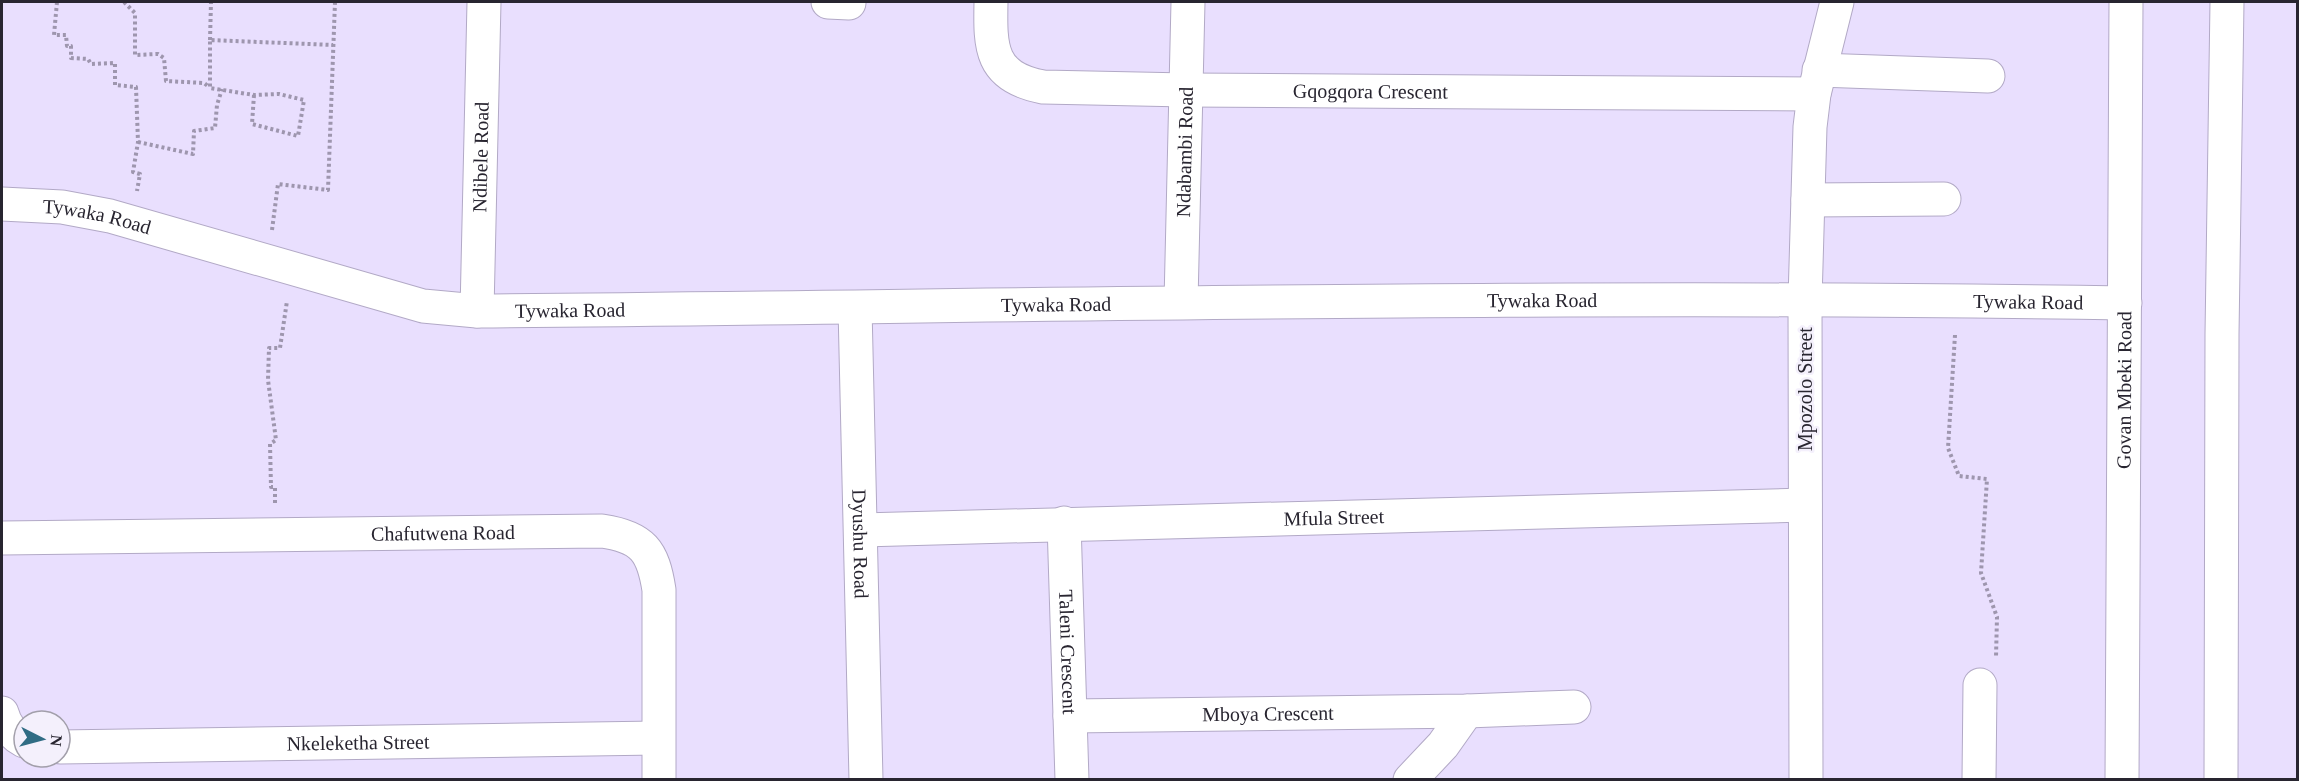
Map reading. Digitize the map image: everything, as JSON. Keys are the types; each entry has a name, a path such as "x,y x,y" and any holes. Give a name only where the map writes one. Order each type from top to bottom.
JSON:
{"street":[{"name":"Ndibele Road","path":"477,311 484,2"},
{"name":"Gqogqora Crescent","path":"991,2 993,52 1002,69 1028,84 1043,87 1186,90 1816,82 1988,76"},
{"name":"Ndabambi Road","path":"1181,302 1188,2"},
{"name":"Mpozolo Street","path":"1806,780 1806,300 1810,127 1816,82 1837,2"},
{"name":"Govan Mbeki Road","path":"2122,780 2126,2"},
{"path":"2221,780 2222,334 2227,2"},
{"path":"1808,200 1944,199"},
{"name":"Tywaka Road","path":"2,204 62,207 129,220 423,306 477,311 855,308 1181,302 1806,300 2125,303"},
{"name":"Dyushu Road","path":"855,308 862,530 866,780"},
{"name":"Mfula Street","path":"862,530 1805,505"},
{"name":"Taleni Crescent","path":"1064,523 1072,780"},
{"name":"Chafutwena Road","path":"2,538 602,531 619,533 635,540 647,550 655,568 659,590 657,738 659,780"},
{"path":"1979,780 1980,685"},
{"name":"Mboya Crescent","path":"1070,716 1467,711 1574,707"},
{"path":"1410,780 1443,745 1467,711"},
{"path":"2,713 4,722 12,731"},
{"name":"Nkeleketha Street","path":"72,747 657,738"}],"path":[{"path":"57,2 54,35 66,35 67,46 71,46 71,58 88,59 91,64 115,63 115,85 136,87 138,142 133,172 140,174 129,220"},
{"path":"124,2 135,13 135,55 158,54 164,58 166,81 204,83 210,88 254,95 279,94 304,100 298,136 252,124 254,95"},
{"path":"210,88 212,2"},
{"path":"274,535 275,487 271,487 270,444 276,440 276,427 268,380 269,348 280,348 289,290 281,265 279,184 328,190 335,2"},
{"path":"210,40 333,45"},
{"path":"138,142 193,154 194,131 215,128 217,105 222,89"},
{"path":"1957,301 1948,448 1959,476 1987,479 1981,573 1996,618 1996,675 1980,685"}]}
